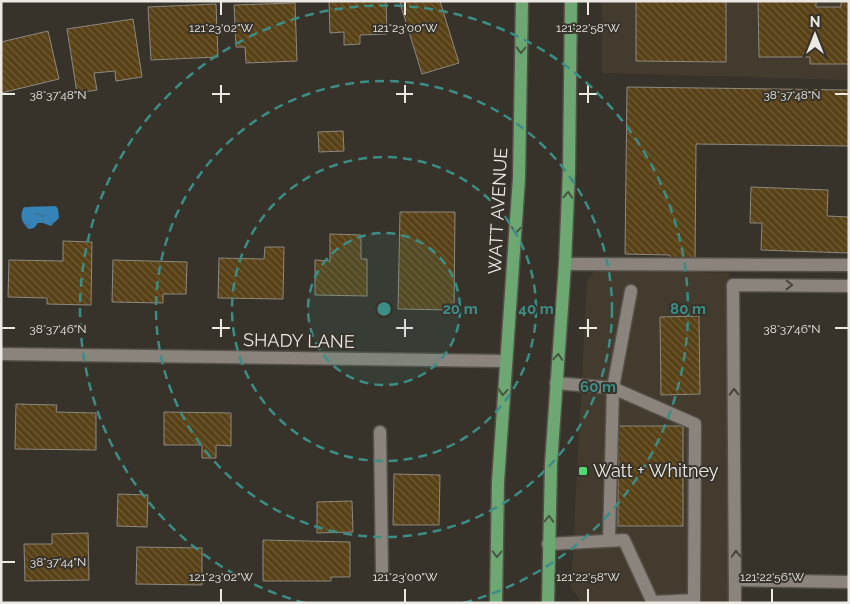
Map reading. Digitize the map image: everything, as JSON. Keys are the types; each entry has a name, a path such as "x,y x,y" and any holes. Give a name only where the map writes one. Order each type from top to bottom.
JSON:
{"main road":[{"name":"WATT AVENUE","path":"496,603 498,482 519,178 522,1"},
{"path":"548,603 551,464 565,264 569,171 571,1"}],"street":[{"path":"565,264 849,265"},
{"path":"735,603 733,284 849,286"},
{"path":"609,540 613,388 631,291"},
{"name":"SHADY LANE","path":"1,354 506,361"},
{"path":"548,544 624,540 653,602 694,600 695,424 613,388 556,383"},
{"path":"380,432 382,572"},
{"path":"736,580 849,582"}],"shaded area":[{"path":"602,1 849,1 849,80 602,73"},
{"path":"605,269 729,273 728,603 582,603 571,588 587,282 593,273"}],"water":[{"path":"56,206 59,218 51,226 38,223 34,228 29,229 23,222 22,213 24,207"}],"building":[{"path":"329,1 386,1 387,34 360,35 360,44 344,45 344,32 330,33"},
{"path":"404,1 440,1 459,63 422,74 400,3"},
{"path":"636,1 726,1 726,62 636,61"},
{"path":"758,1 816,1 816,7 841,7 841,1 849,1 849,64 810,64 810,57 759,57"},
{"path":"295,3 297,61 246,63 245,47 236,47 234,5"},
{"path":"216,4 218,57 151,60 148,7"},
{"path":"133,19 142,77 116,81 115,71 94,73 97,90 77,93 67,29"},
{"path":"48,31 59,79 1,93 1,42"},
{"path":"627,87 849,90 849,146 696,144 695,264 670,264 670,255 625,254"},
{"path":"343,131 344,151 319,152 318,132"},
{"path":"751,187 828,190 827,216 849,217 849,253 761,250 762,223 750,223"},
{"path":"400,212 455,212 454,310 398,309"},
{"path":"330,234 361,235 361,259 367,259 367,296 315,295 315,260 330,261"},
{"path":"63,241 92,242 91,305 47,304 47,298 8,297 9,260 63,261"},
{"path":"265,247 284,247 283,299 218,298 219,258 264,259"},
{"path":"113,260 187,262 186,294 163,294 163,303 112,302"},
{"path":"699,316 700,394 661,395 660,317"},
{"path":"16,404 57,405 56,412 96,413 96,450 15,449"},
{"path":"164,412 231,413 231,446 216,445 216,458 202,458 202,445 164,445"},
{"path":"618,426 683,426 683,526 618,526"},
{"path":"394,474 440,475 439,525 393,525"},
{"path":"118,494 148,495 147,527 117,526"},
{"path":"352,501 353,532 317,533 317,502"},
{"path":"88,533 89,580 25,581 24,544 52,544 52,534"},
{"path":"263,540 350,542 350,577 331,577 331,581 263,581"},
{"path":"137,547 202,548 202,585 136,584"}],"place":[{"name":"Watt + Whitney","path":"583,471"}]}
